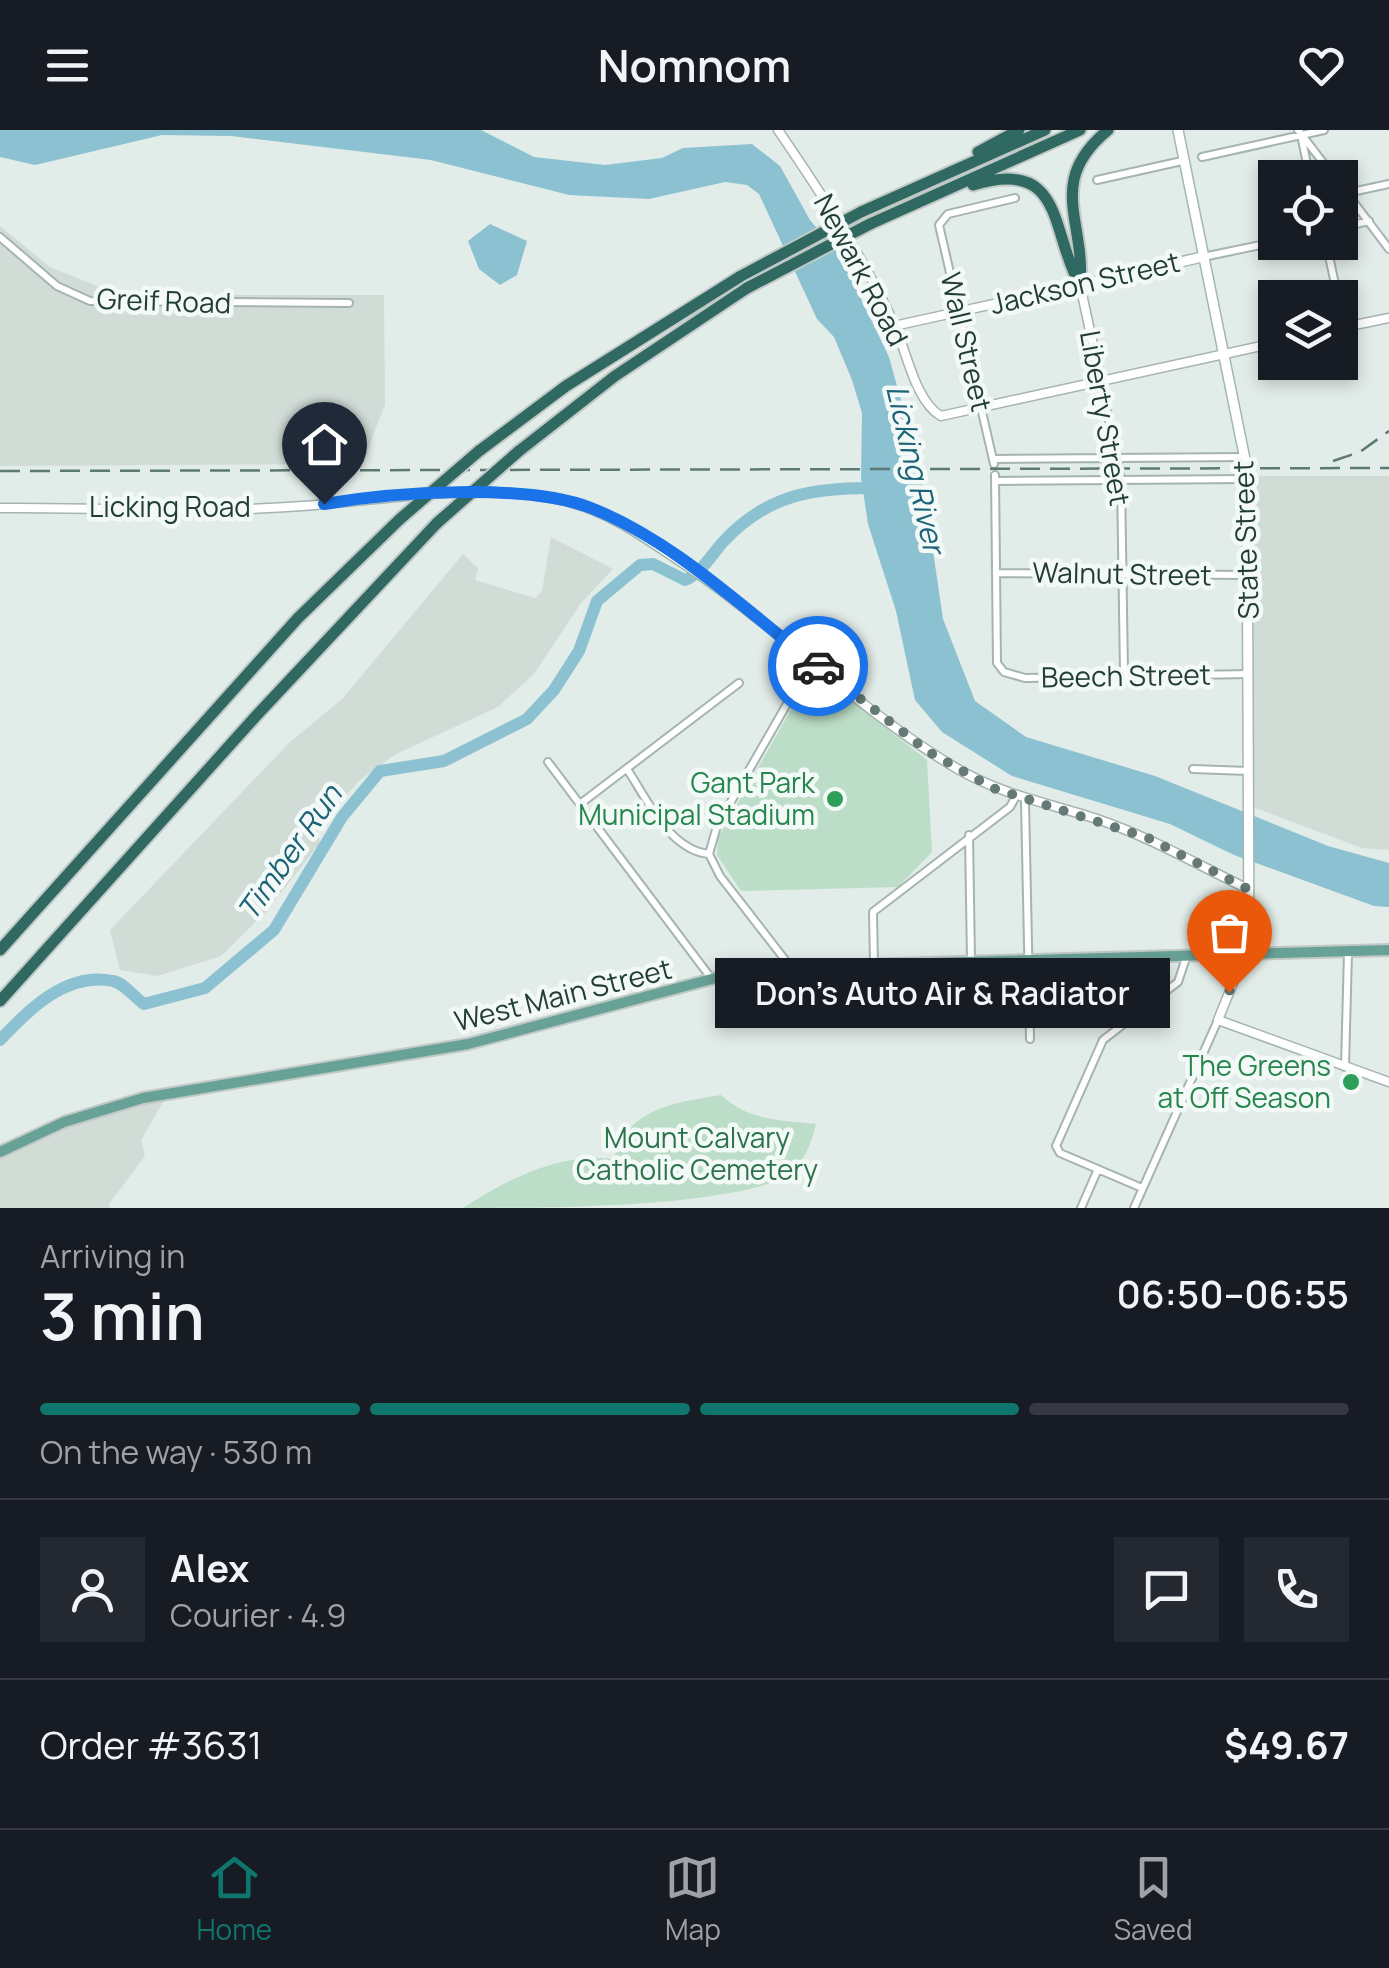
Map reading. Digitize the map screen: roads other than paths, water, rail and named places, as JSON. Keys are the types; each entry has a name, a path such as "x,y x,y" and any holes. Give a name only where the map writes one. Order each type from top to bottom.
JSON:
{"highway":[{"path":"933,179 1019,130"},
{"path":"0,950 298,618 400,519 479,452 605,360 741,276 861,212 1045,130"},
{"path":"0,1001 256,716 437,524 519,451 615,376 748,288 870,224 1080,130"},
{"path":"1080,284 1070,208 1072,181 1085,154 1108,130"},
{"path":"944,193 1009,178 1034,187 1060,219 1080,284"}],"main road":[{"name":"State Street","path":"1178,130 1248,479 1249,941 1244,956"},
{"name":"Jackson Street","path":"1080,284 1202,257"},
{"name":"West Main Street","path":"0,1152 64,1122 143,1098 468,1044 753,968 1389,950"}],"street":[{"name":"Newark Road","path":"778,130 849,240 936,413 980,408"},
{"path":"1202,157 1324,130"},
{"path":"1300,133 1306,160"},
{"path":"1300,133 1321,160"},
{"path":"1098,180 1182,161"},
{"path":"1358,192 1389,184"},
{"name":"Wall Street","path":"1015,198 939,219 994,462 1118,458"},
{"path":"1358,207 1389,248"},
{"path":"1358,224 1369,222"},
{"name":"Greif Road","path":"0,237 57,286 90,301 350,303"},
{"name":"Jackson Street","path":"1202,257 1258,245"},
{"name":"Jackson Street","path":"894,326 1080,284"},
{"name":"Liberty Street","path":"1080,284 1121,480 1124,673"},
{"path":"1358,325 1389,318"},
{"path":"980,408 1258,347"},
{"path":"1118,458 1246,457"},
{"path":"996,573 995,478 1248,479"},
{"name":"Licking Road","path":"0,508 285,507 395,495 530,495 590,508 627,526 692,569 929,752 1015,798 1096,818 1248,885"},
{"name":"Walnut Street","path":"996,573 1247,575"},
{"name":"Beech Street","path":"996,573 997,662 1004,672 1025,678 1124,673 1249,674"},
{"path":"790,966 720,876 709,854 718,826 811,662"},
{"path":"580,804 739,683"},
{"path":"548,762 712,979"},
{"path":"627,768 674,836 690,849 709,854"},
{"path":"1193,770 1248,771"},
{"path":"874,964 873,912 1010,807 1015,798"},
{"path":"1025,801 1030,1040"},
{"path":"969,835 970,962"},
{"path":"1346,1067 1348,952"},
{"path":"1134,1208 1244,956"},
{"path":"1142,1188 1056,1150 1103,1040 1178,982 1186,958"},
{"path":"869,1023 1030,1017"},
{"path":"1218,1020 1389,1082"},
{"path":"1081,1208 1098,1169"}],"water":[{"name":"Licking River","path":"0,130 481,130 534,157 605,165 662,158 683,148 752,144 780,166 810,220 841,257 889,357 922,476 943,619 975,701 1026,737 1155,776 1328,846 1389,863 1389,907 1374,906 1234,855 1170,824 1012,776 942,732 915,700 896,611 868,524 861,477 862,413 852,380 834,337 817,319 759,194 747,185 725,182 649,199 569,195 431,160 231,136 162,135 35,165 0,157"},
{"path":"490,224 527,241 517,275 500,285 479,269 468,241"}],"waterway":[{"name":"Timber Run","path":"0,1040 50,996 80,982 117,982 144,1004 205,988 274,930 342,817 380,771 444,761 527,719 554,690 579,651 597,601 640,565 653,564 685,580 701,569 740,526 776,503 814,492 879,488"}],"railway":[{"path":"1333,461 1360,452 1389,431"},
{"path":"0,471 1389,468"}],"place":[{"name":"Gant Park Municipal Stadium","path":"835,799"},
{"name":"Don's Auto Air & Radiator","path":"1229,992"},
{"name":"The Greens at Off Season","path":"1351,1082"}],"park label":[{"name":"Mount Calvary Catholic Cemetery","path":"697,1154"}]}
